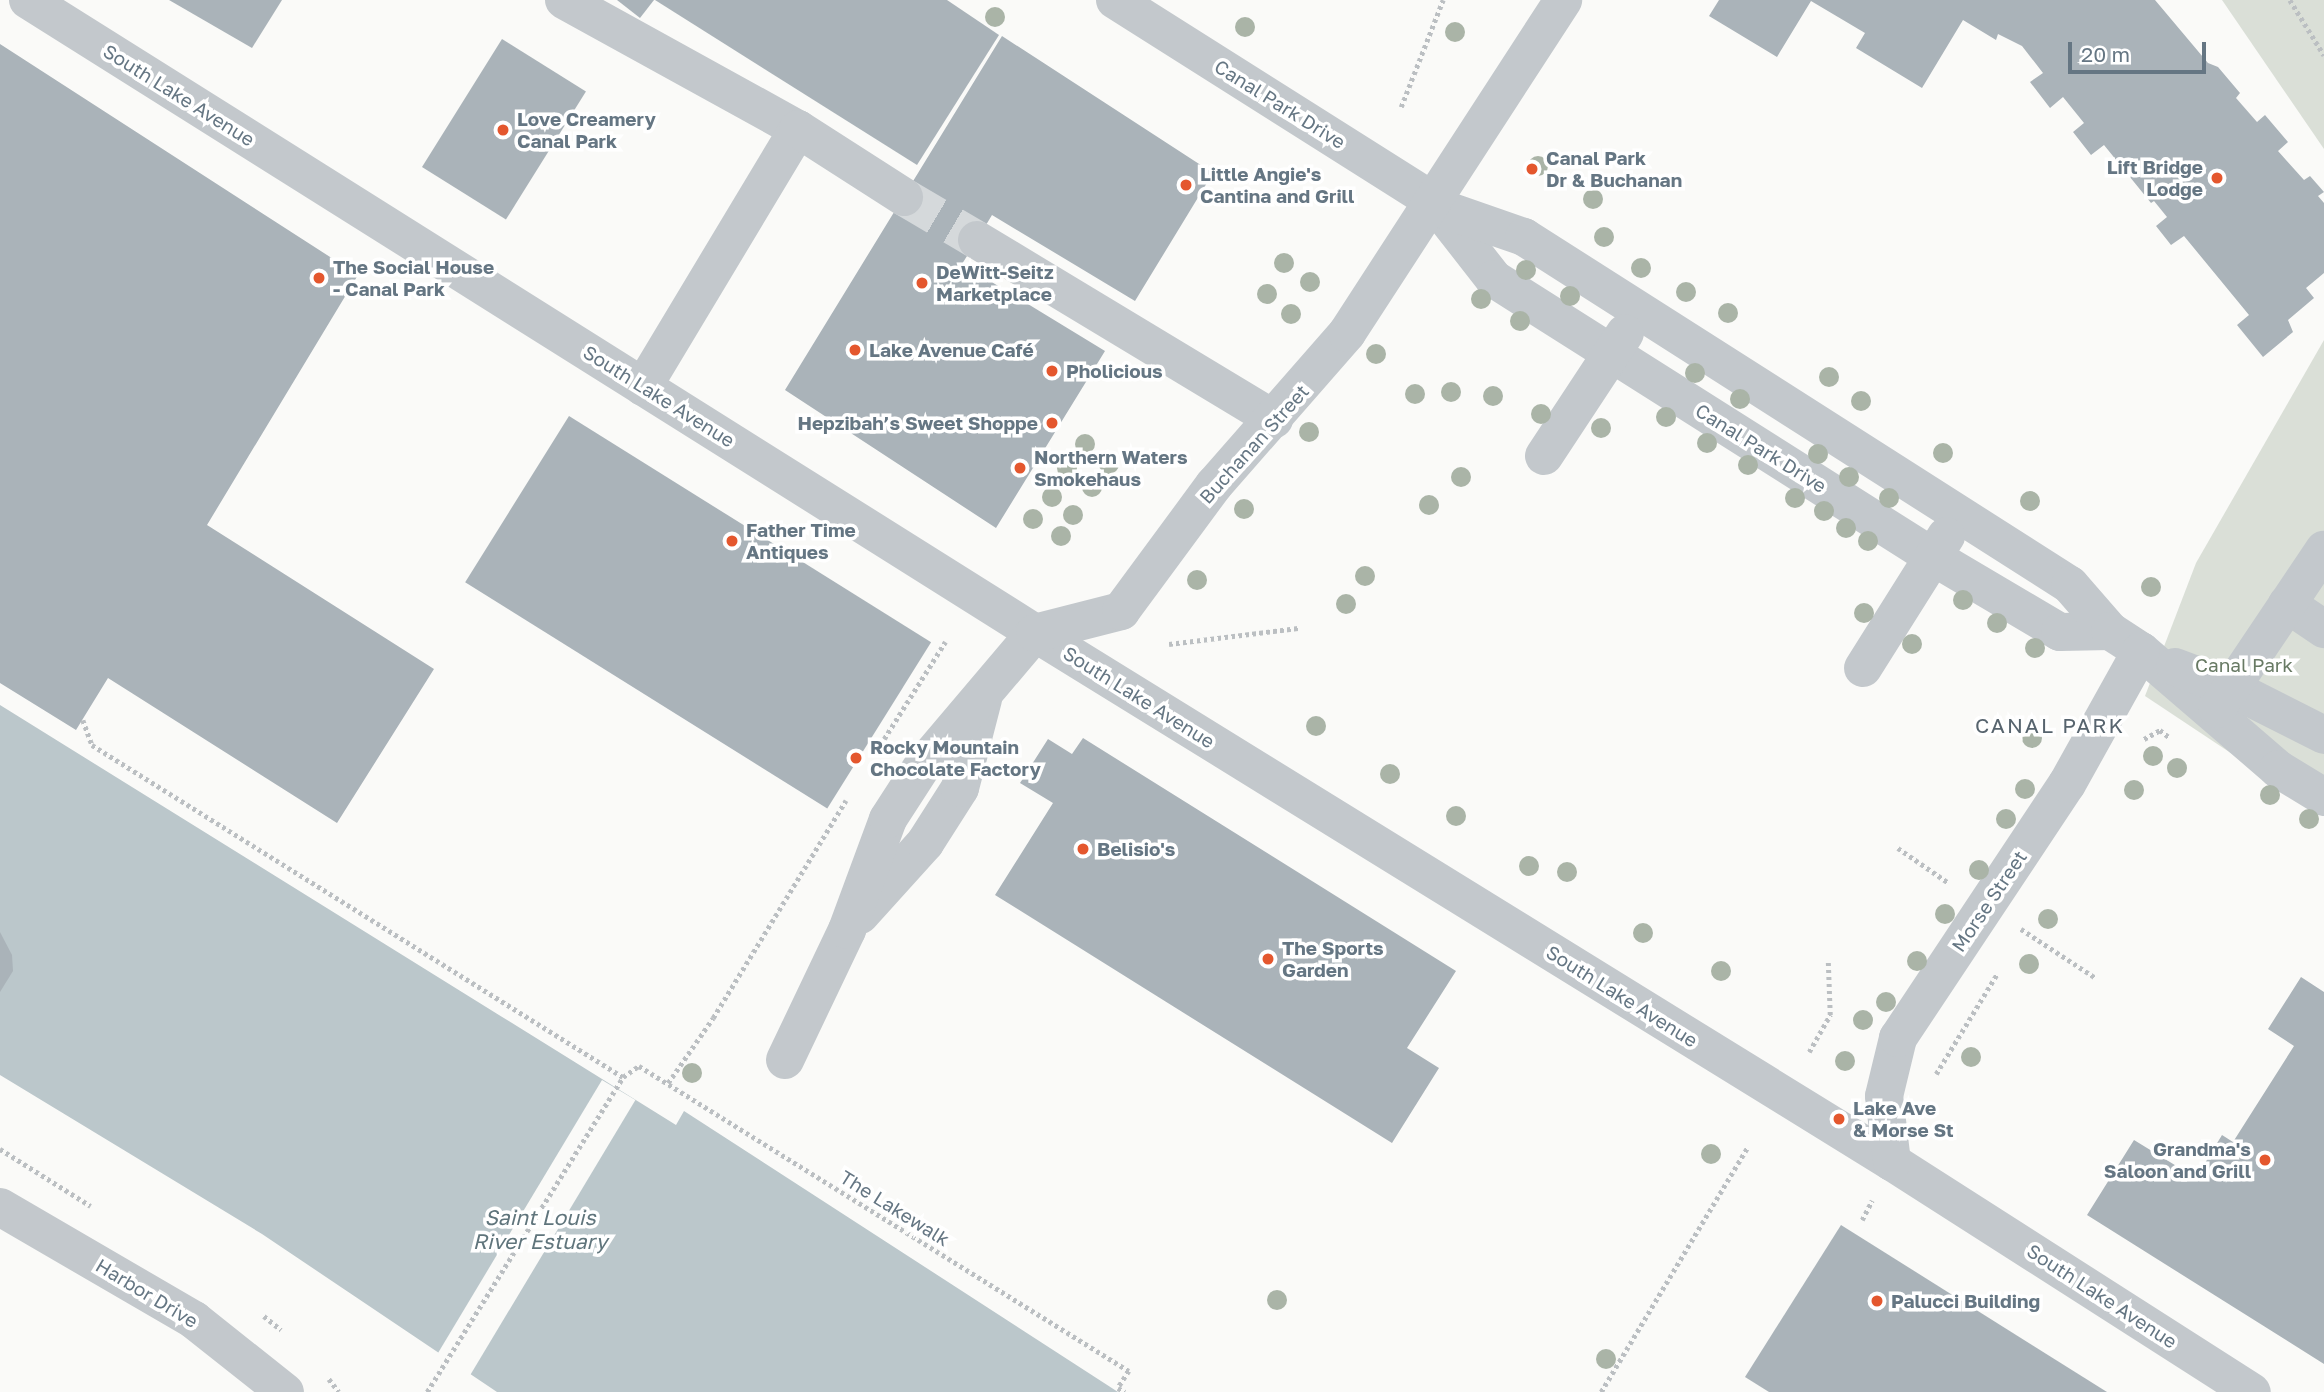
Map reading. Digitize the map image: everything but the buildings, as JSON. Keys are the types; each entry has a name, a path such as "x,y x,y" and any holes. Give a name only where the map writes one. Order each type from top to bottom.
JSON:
{"street":[{"name":"South Lake Avenue","path":"28,0 1035,633 1892,1162 2252,1392"},
{"path":"564,0 798,129 904,197"},
{"name":"Canal Park Drive","path":"1115,0 1438,205 1524,237 2070,585 2126,641 2223,701 2324,735"},
{"name":"Buchanan Street","path":"1035,633 1121,611 1214,485 1347,333 1438,205 1563,0"},
{"path":"643,387 798,129"},
{"name":"Canal Park Drive","path":"1438,205 1494,279 1933,556 2060,632 2126,641"},
{"path":"977,240 1274,419"},
{"path":"1544,456 1640,312"},
{"path":"1863,668 1960,515"},
{"path":"2223,701 2324,550"},
{"path":"2287,604 2324,629"},
{"path":"785,1060 847,930 888,818 923,765 986,687 1035,633"},
{"name":"Morse Street","path":"1892,1162 1884,1088 1898,1038 2067,784 2126,641"},
{"name":"Canal Park Drive","path":"2223,701 2278,769 2324,797"},
{"name":"Harbor Drive","path":"0,1207 194,1320 285,1392"}],"path":[{"path":"1401,107 1443,0"},
{"path":"2290,0 2324,55"},
{"path":"1169,643 1298,628"},
{"path":"879,747 945,642"},
{"path":"83,720 92,745 623,1077 427,1392"},
{"path":"2133,746 2160,730 2179,744"},
{"path":"668,1083 713,1018 850,794"},
{"path":"2016,942 2029,921"},
{"path":"1809,1052 1830,1015 1828,960"},
{"path":"1934,1078 2002,965"},
{"name":"The Lakewalk","path":"623,1077 639,1066 1129,1371 1118,1388 1125,1392"},
{"path":"1601,1392 1747,1148"},
{"path":"1862,1220 1892,1162"}],"green space":[{"path":"2222,0 2324,0 2324,149"},
{"name":"Canal Park","path":"2324,340 2324,815 2145,696 2196,563"}],"water":[{"name":"Saint Louis River Estuary","path":"0,705 676,1125 684,1111 1118,1392 497,1392 262,1234 0,1075"}],"pier":[{"path":"602,1080 635,1100 470,1375 437,1355"}],"tunnel":[{"path":"904,197 977,240"}],"place":[{"name":"Love Creamery Canal Park","path":"503,130"},
{"name":"Canal Park Dr & Buchanan","path":"1532,169"},
{"name":"Lift Bridge Lodge","path":"2217,178"},
{"name":"Little Angie's Cantina and Grill","path":"1186,185"},
{"name":"The Social House - Canal Park","path":"319,278"},
{"name":"DeWitt-Seitz Marketplace","path":"922,283"},
{"name":"Lake Avenue Café","path":"855,350"},
{"name":"Pholicious","path":"1052,371"},
{"name":"Hepzibah’s Sweet Shoppe","path":"1052,423"},
{"name":"Northern Waters Smokehaus","path":"1020,468"},
{"name":"Father Time Antiques","path":"732,541"},
{"name":"Rocky Mountain Chocolate Factory","path":"856,758"},
{"name":"Belisio's","path":"1083,849"},
{"name":"The Sports Garden","path":"1268,959"},
{"name":"Lake Ave & Morse St","path":"1839,1119"},
{"name":"Grandma's Saloon and Grill","path":"2265,1160"},
{"name":"Palucci Building","path":"1877,1301"}],"district":[{"name":"CANAL PARK","path":"2050,725"}]}
